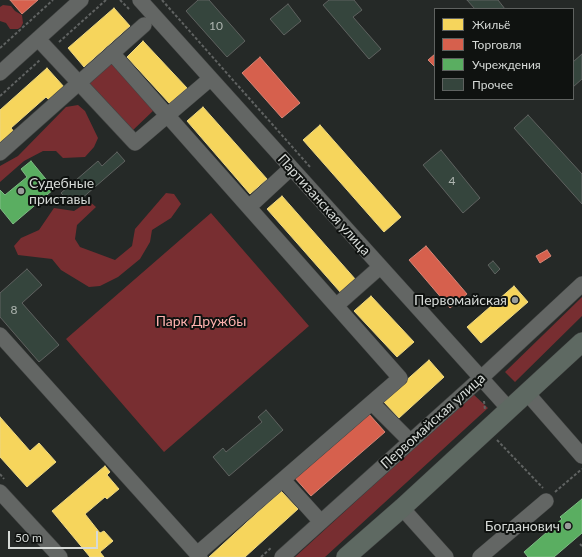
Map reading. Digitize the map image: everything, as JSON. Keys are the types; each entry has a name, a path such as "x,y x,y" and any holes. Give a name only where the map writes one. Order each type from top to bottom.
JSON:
{"main road":[{"path":"346,557 402,508 582,342"}],"street":[{"path":"0,73 81,0"},
{"name":"Партизанская улица","path":"140,0 380,267 476,383 509,410"},
{"path":"0,153 144,25"},
{"path":"38,38 135,144 210,78"},
{"path":"0,335 198,556 400,378 337,305 112,53"},
{"path":"249,207 291,168"},
{"path":"337,305 380,267"},
{"name":"Первомайская улица","path":"282,557 476,383 582,284"},
{"path":"527,393 582,456"},
{"path":"372,403 410,441"},
{"path":"284,481 321,522"},
{"path":"0,492 60,557"},
{"path":"480,557 548,498"},
{"path":"402,508 446,557"}],"path":[{"path":"0,48 53,0"},
{"path":"120,0 144,25"},
{"path":"476,383 483,399 487,430 548,498 582,469"}],"green space":[{"path":"3,5 11,6 15,11 22,15 23,23 21,27 18,29 10,29 6,23 0,21 0,7"},
{"path":"111,62 155,109 131,132 87,85"},
{"path":"78,105 85,111 98,138 94,147 85,157 63,158 56,151 43,151 24,161 0,182 0,166 18,156 66,107"},
{"path":"166,193 174,194 181,204 171,218 152,230 150,242 140,259 118,277 100,286 89,287 61,270 52,259 18,255 14,246 21,238 39,230 54,208 74,211 89,201 96,207 77,225 75,239 80,247 115,260 132,246 135,229"},
{"name":"Парк Дружбы","path":"211,213 309,326 164,452 66,339"},
{"path":"582,297 582,316 515,382 505,372"},
{"path":"473,394 488,408 325,557 295,557"}],"building: Жильё":[{"path":"114,8 130,26 84,67 68,48"},
{"path":"143,41 187,88 170,104 127,57"},
{"path":"47,68 65,88 50,101 46,97 11,128 15,133 0,145 0,110"},
{"path":"203,107 267,179 250,194 187,121"},
{"path":"320,125 401,217 384,232 303,140"},
{"path":"282,196 356,280 341,293 267,209"},
{"path":"514,286 528,302 481,343 467,327"},
{"path":"371,296 414,342 397,357 354,311"},
{"path":"429,360 444,377 399,418 383,401"},
{"path":"0,417 30,451 39,443 56,462 27,487 0,457"},
{"path":"105,466 110,472 107,475 119,489 107,499 105,497 85,514 100,533 104,531 113,541 100,552 104,557 90,557 52,511"},
{"path":"281,491 298,509 245,557 209,557"}],"building: Торговля":[{"path":"10,0 38,0 22,14"},
{"path":"434,55 434,66 428,60"},
{"path":"260,57 300,103 282,118 242,73"},
{"path":"426,246 467,294 450,308 409,260"},
{"path":"547,250 551,256 540,263 536,256"},
{"path":"368,413 385,432 311,496 294,477"}],"building: Учреждения":[{"path":"31,161 54,189 13,224 0,208 0,190 5,195 27,177 21,169"},
{"name":"Богданович","path":"582,499 582,533 554,557 528,557 524,552 562,519 560,517"}],"building: Прочее":[{"path":"198,0 209,0 245,41 227,57 186,11"},
{"path":"329,0 354,0 362,10 353,17 381,49 369,59 323,5"},
{"path":"467,0 498,0 504,8 474,8"},
{"path":"288,4 301,21 284,35 270,19"},
{"path":"582,54 582,79 574,86 574,61"},
{"path":"528,115 582,174 582,204 514,128"},
{"path":"441,150 480,198 463,213 423,165"},
{"path":"117,152 125,161 73,206 61,193 98,161 102,166"},
{"path":"493,261 500,269 495,274 488,265"},
{"path":"27,269 42,285 22,303 59,345 39,362 0,317 0,293"},
{"path":"266,410 283,430 229,476 213,457 223,448 226,452 262,422 258,417"}],"place":[{"name":"Судебные приставы","path":"21,191"},
{"name":"Первомайская","path":"515,300"},
{"name":"Богданович","path":"568,526"}]}
